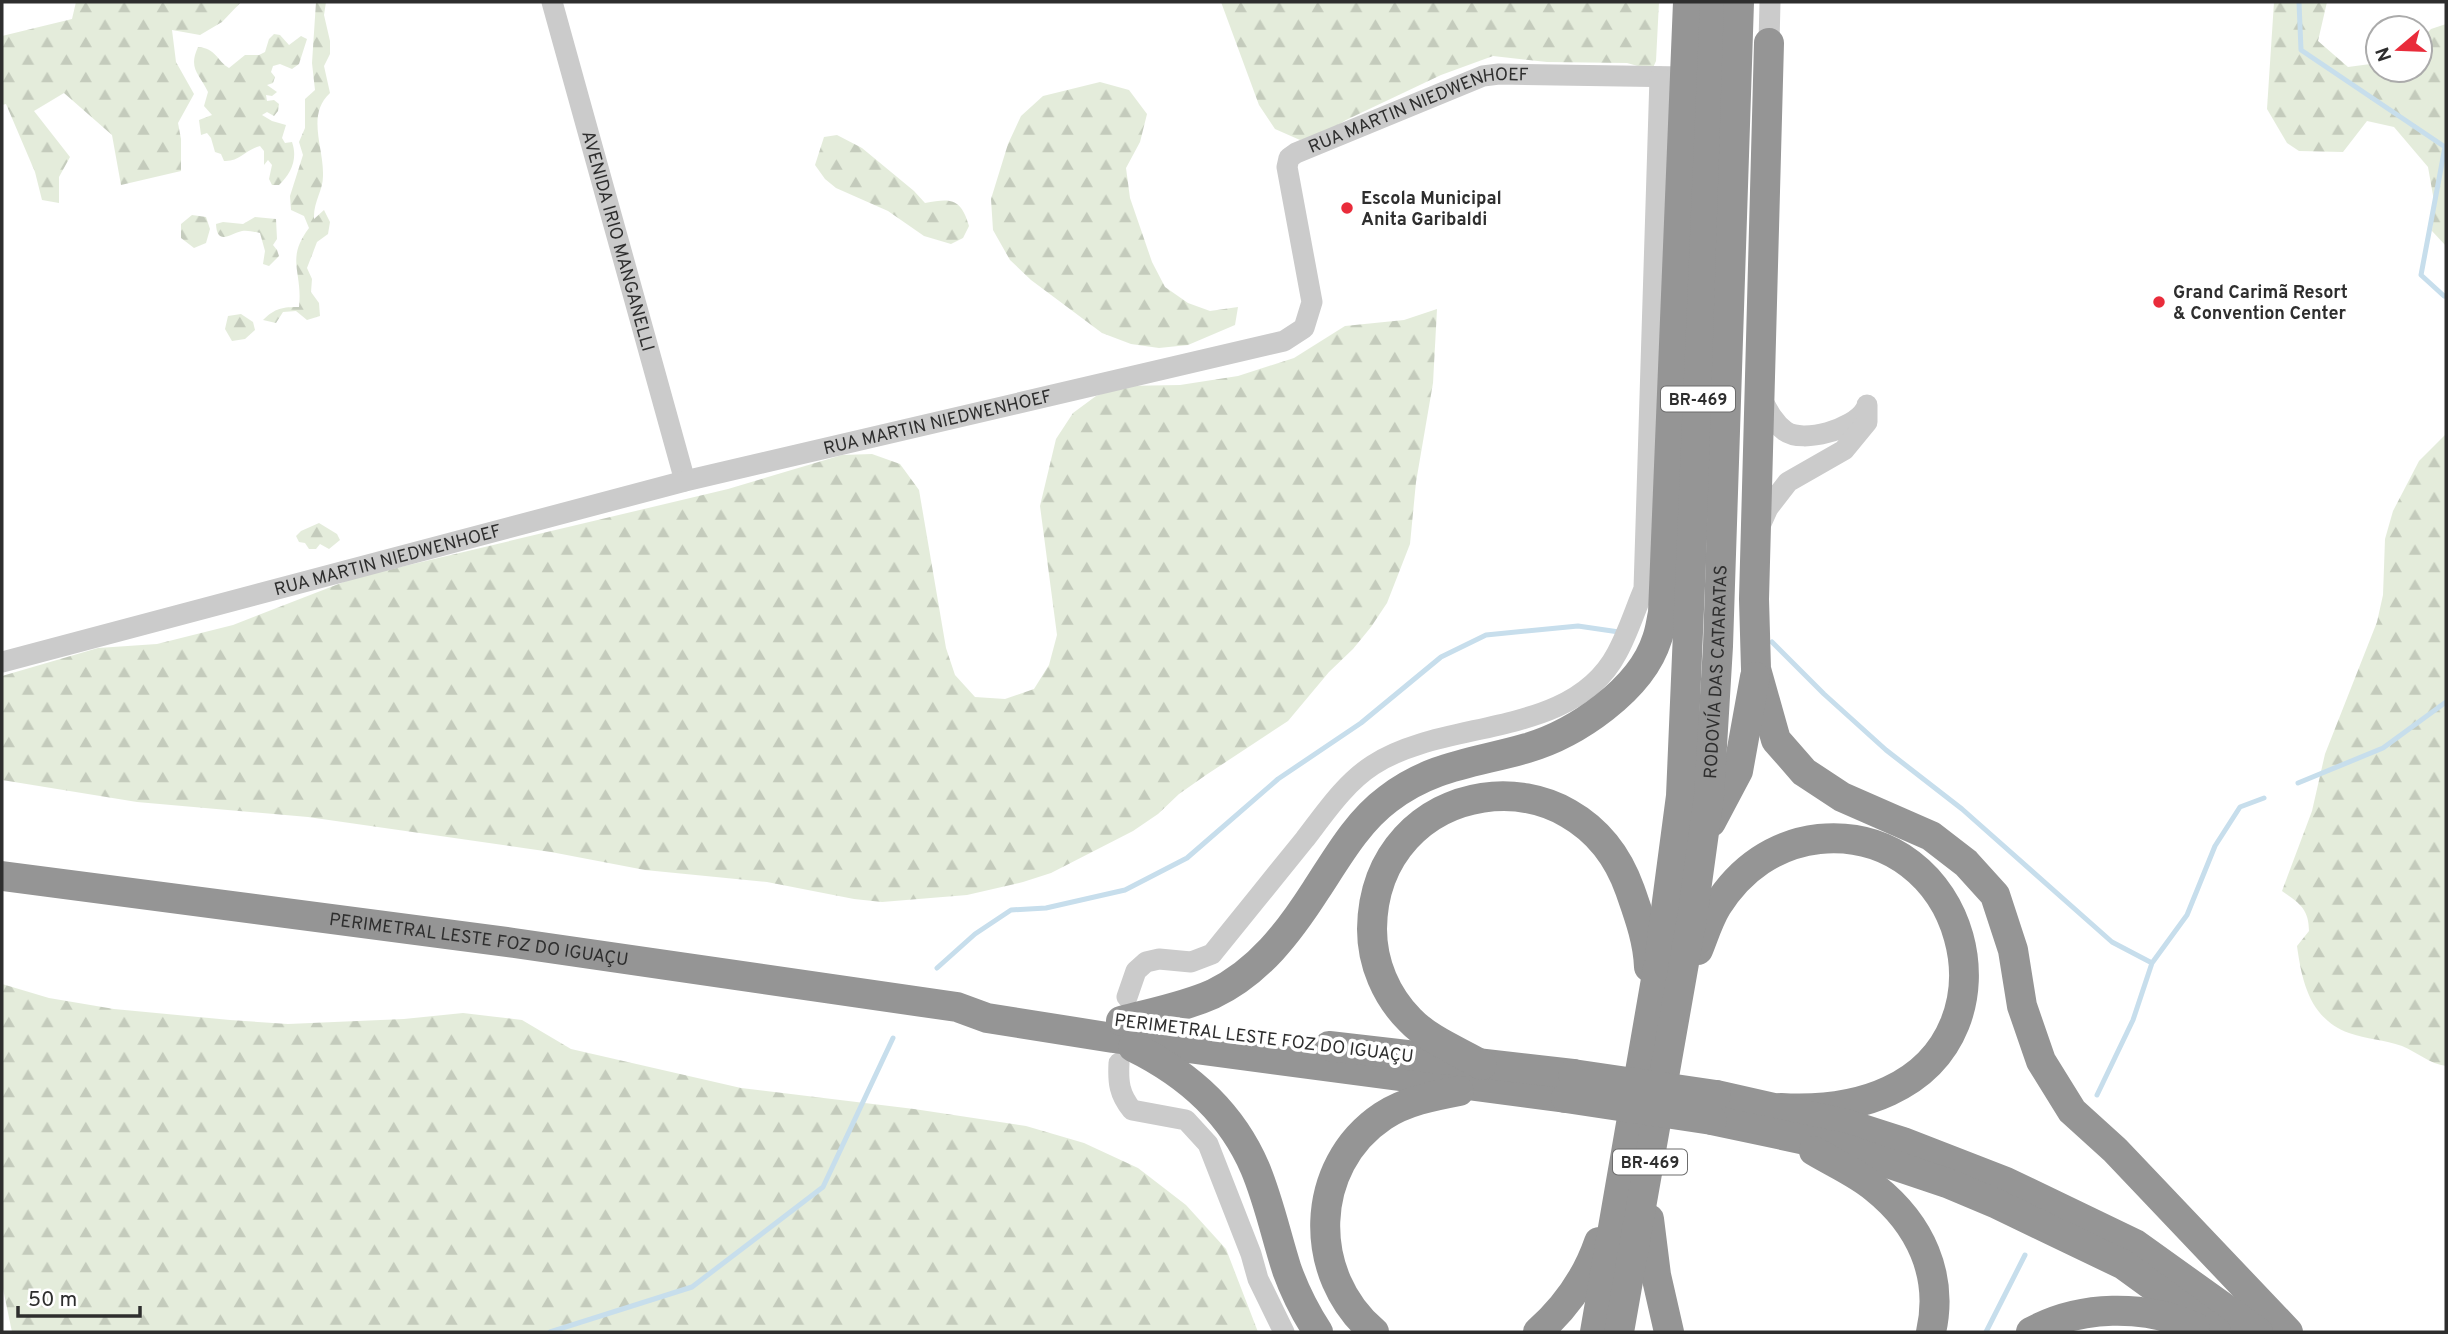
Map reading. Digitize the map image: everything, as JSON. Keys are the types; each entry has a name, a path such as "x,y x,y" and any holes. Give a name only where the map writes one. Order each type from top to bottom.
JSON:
{"highway":[{"path":"1318,1332 1296,1294 1259,1177 1236,1133 1196,1086 1143,1052 1120,1029 1212,994 1260,962 1284,937 1360,825 1399,791 1438,770 1525,749 1561,735 1588,720 1614,699 1643,665 1656,641 1663,613 1672,77 1688,2"},
{"name":"RODOVÍA DAS CATARATAS","path":"1595,1332 1650,1017 1681,796 1715,2"},
{"name":"RODOVÍA DAS CATARATAS","path":"1619,1332 1679,992 1709,796 1718,646 1739,2"},
{"path":"1733,152 1769,43"},
{"path":"1703,838 1738,771 1756,669 1754,544 1769,43"},
{"path":"1756,669 1776,740 1804,772 1842,797 1931,836 1966,863 1994,895 2013,950 2022,1006 2041,1061 2072,1111 2115,1150 2288,1332"},
{"path":"1374,1332 1350,1307 1329,1263 1324,1214 1329,1189 1338,1166 1363,1133 1398,1108 1480,1076 1424,1033 1404,1013 1380,973 1372,936 1375,899 1380,881 1398,848 1410,834 1440,811 1475,799 1512,796 1548,803 1581,821 1607,846 1626,878 1648,950 1650,1017"},
{"path":"1679,992 1716,907 1748,868 1777,850 1810,840 1860,841 1884,849 1907,862 1932,884 1955,921 1965,963 1960,1006 1943,1046 1906,1082 1875,1097 1778,1120"},
{"name":"PERIMETRAL LESTE FOZ DO IGUAÇU","path":"2,876 514,943 957,1007 987,1018 1120,1029 1569,1086 1714,1107 1778,1120"},
{"path":"1778,1120 1811,1149 1873,1186 1901,1211 1921,1241 1933,1276 1934,1312 1931,1332"},
{"path":"1778,1120 1843,1148 1947,1183 2029,1218 2124,1265 2216,1332"},
{"path":"1778,1120 1850,1125 1903,1142 2050,1201 2135,1244 2258,1332"},
{"path":"1538,1332 1573,1294 1592,1263 1625,1158"},
{"path":"1645,1187 1656,1275 1669,1332"},
{"path":"2031,1332 2071,1315 2133,1310 2174,1317 2206,1332"}],"street":[{"name":"AVENIDA IRIO MANGANELLI","path":"552,2 685,481"},
{"path":"1769,43 1770,2"},
{"name":"RUA MARTIN NIEDWENHOEF","path":"2,662 685,481 1284,341 1304,328 1312,302 1287,167 1289,158 1296,153 1483,76 1672,77"},
{"path":"1284,1332 1258,1279 1251,1254 1208,1144 1185,1120 1132,1110 1124,1099 1118,1083 1120,1029 1136,971 1146,962 1159,959 1191,962 1212,954 1340,795 1372,765 1411,747 1529,717 1561,705 1589,686 1617,653 1644,589 1672,77"},
{"path":"1754,544 1768,508 1788,482 1844,450 1867,422 1867,405 1863,414 1846,426 1803,437 1787,433 1774,420 1758,392"}],"green space":[{"path":"76,2 241,2 222,22 200,35 172,30 176,62 194,94 178,123 181,171 121,185 112,135 64,93 34,111 70,157 59,177 59,203 42,200 35,172 6,104 2,105 2,36 72,19"},
{"path":"316,2 326,2 324,15 330,41 330,54 324,66 330,93 319,111 318,121 323,176 314,219 324,210 330,222 328,234 317,242 307,268 312,279 311,292 319,303 320,316 307,320 296,311 283,312 276,323 263,320 280,309 299,307 296,258 309,228 304,216 291,210 290,196 303,155 299,142 305,128 305,99 315,90 312,63"},
{"path":"1221,2 1659,2 1656,61 1652,70 1627,63 1547,62 1493,56 1441,75 1346,120 1324,134 1300,140 1275,129 1259,105"},
{"path":"2274,2 2327,2 2318,41 2348,67 2364,65 2364,84 2434,84 2434,28 2446,24 2446,246 2432,231 2434,201 2428,167 2394,127 2367,121 2343,152 2299,151 2287,143 2267,109"},
{"path":"274,34 280,35 289,45 301,36 307,39 299,64 292,69 280,64 273,66 271,72 275,77 273,83 267,85 277,92 272,96 266,95 267,101 274,100 279,104 278,111 274,116 267,112 262,115 286,125 282,138 285,143 292,142 294,148 292,166 279,185 272,185 269,179 272,165 268,160 264,165 264,151 260,146 234,160 224,161 221,154 215,152 207,133 201,135 199,120 212,115 204,106 208,92 194,66 198,47 213,52 229,68 245,55 265,52 269,39"},
{"path":"1100,82 1129,90 1147,114 1140,142 1126,168 1130,198 1152,262 1165,287 1188,303 1210,311 1238,307 1235,325 1188,345 1159,348 1131,344 1102,333 1031,280 1010,260 993,230 991,199 1008,144 1021,116 1043,96"},
{"path":"837,135 862,148 925,203 948,201 958,205 969,226 963,238 951,244 924,236 888,211 836,188 815,165 824,137"},
{"path":"192,215 206,217 210,229 206,243 194,248 181,238 181,224"},
{"path":"255,217 276,219 277,239 273,245 279,256 269,266 263,264 265,251 260,233 242,231 222,237 217,231 216,224 243,224"},
{"path":"1437,309 1433,383 1416,482 1410,544 1387,603 1371,627 1288,721 1179,794 1158,814 1133,831 1051,873 967,895 882,902 767,882 645,870 551,852 308,817 137,802 2,780 2,676 98,648 157,644 233,625 354,578 728,489 842,455 872,454 900,464 919,490 946,648 955,675 975,697 1005,699 1034,689 1049,665 1057,635 1040,506 1056,439 1073,413 1096,396 1123,386 1180,385 1238,376 1294,358 1345,326 1404,320"},
{"path":"241,314 253,322 255,330 245,339 232,341 225,329 228,316"},
{"path":"2446,434 2446,1066 2434,1063 2402,1046 2349,1033 2325,1019 2310,998 2299,959 2297,946 2309,931 2307,917 2298,903 2282,891 2312,811 2325,754 2377,622 2383,595 2385,539 2393,511 2419,461"},
{"path":"319,523 337,534 340,540 329,549 320,544 316,549 309,549 305,543 299,542 296,536"},
{"path":"2,984 49,998 114,1009 230,1020 288,1024 404,1019 463,1013 522,1020 571,1049 741,1088 1026,1126 1084,1143 1138,1168 1186,1205 1226,1249 1258,1332 12,1332 2,1284"}],"waterway":[{"path":"2299,2 2301,50 2445,147 2421,275 2444,296"},
{"path":"937,968 975,934 1011,910 1046,908 1125,890 1187,858 1278,779 1361,723 1441,657 1486,635 1578,626 1619,632"},
{"path":"1772,642 1886,750 1962,809 2112,942 2152,963"},
{"path":"2298,783 2383,748 2446,702"},
{"path":"2097,1095 2133,1020 2152,963 2187,915 2215,846 2240,807 2264,798"},
{"path":"550,1332 692,1287 823,1187 893,1038"},
{"path":"1986,1332 2025,1255"}],"place":[{"name":"Escola Municipal Anita Garibaldi","path":"1347,208"},
{"name":"Grand Carimã Resort & Convention Center","path":"2159,302"}]}
